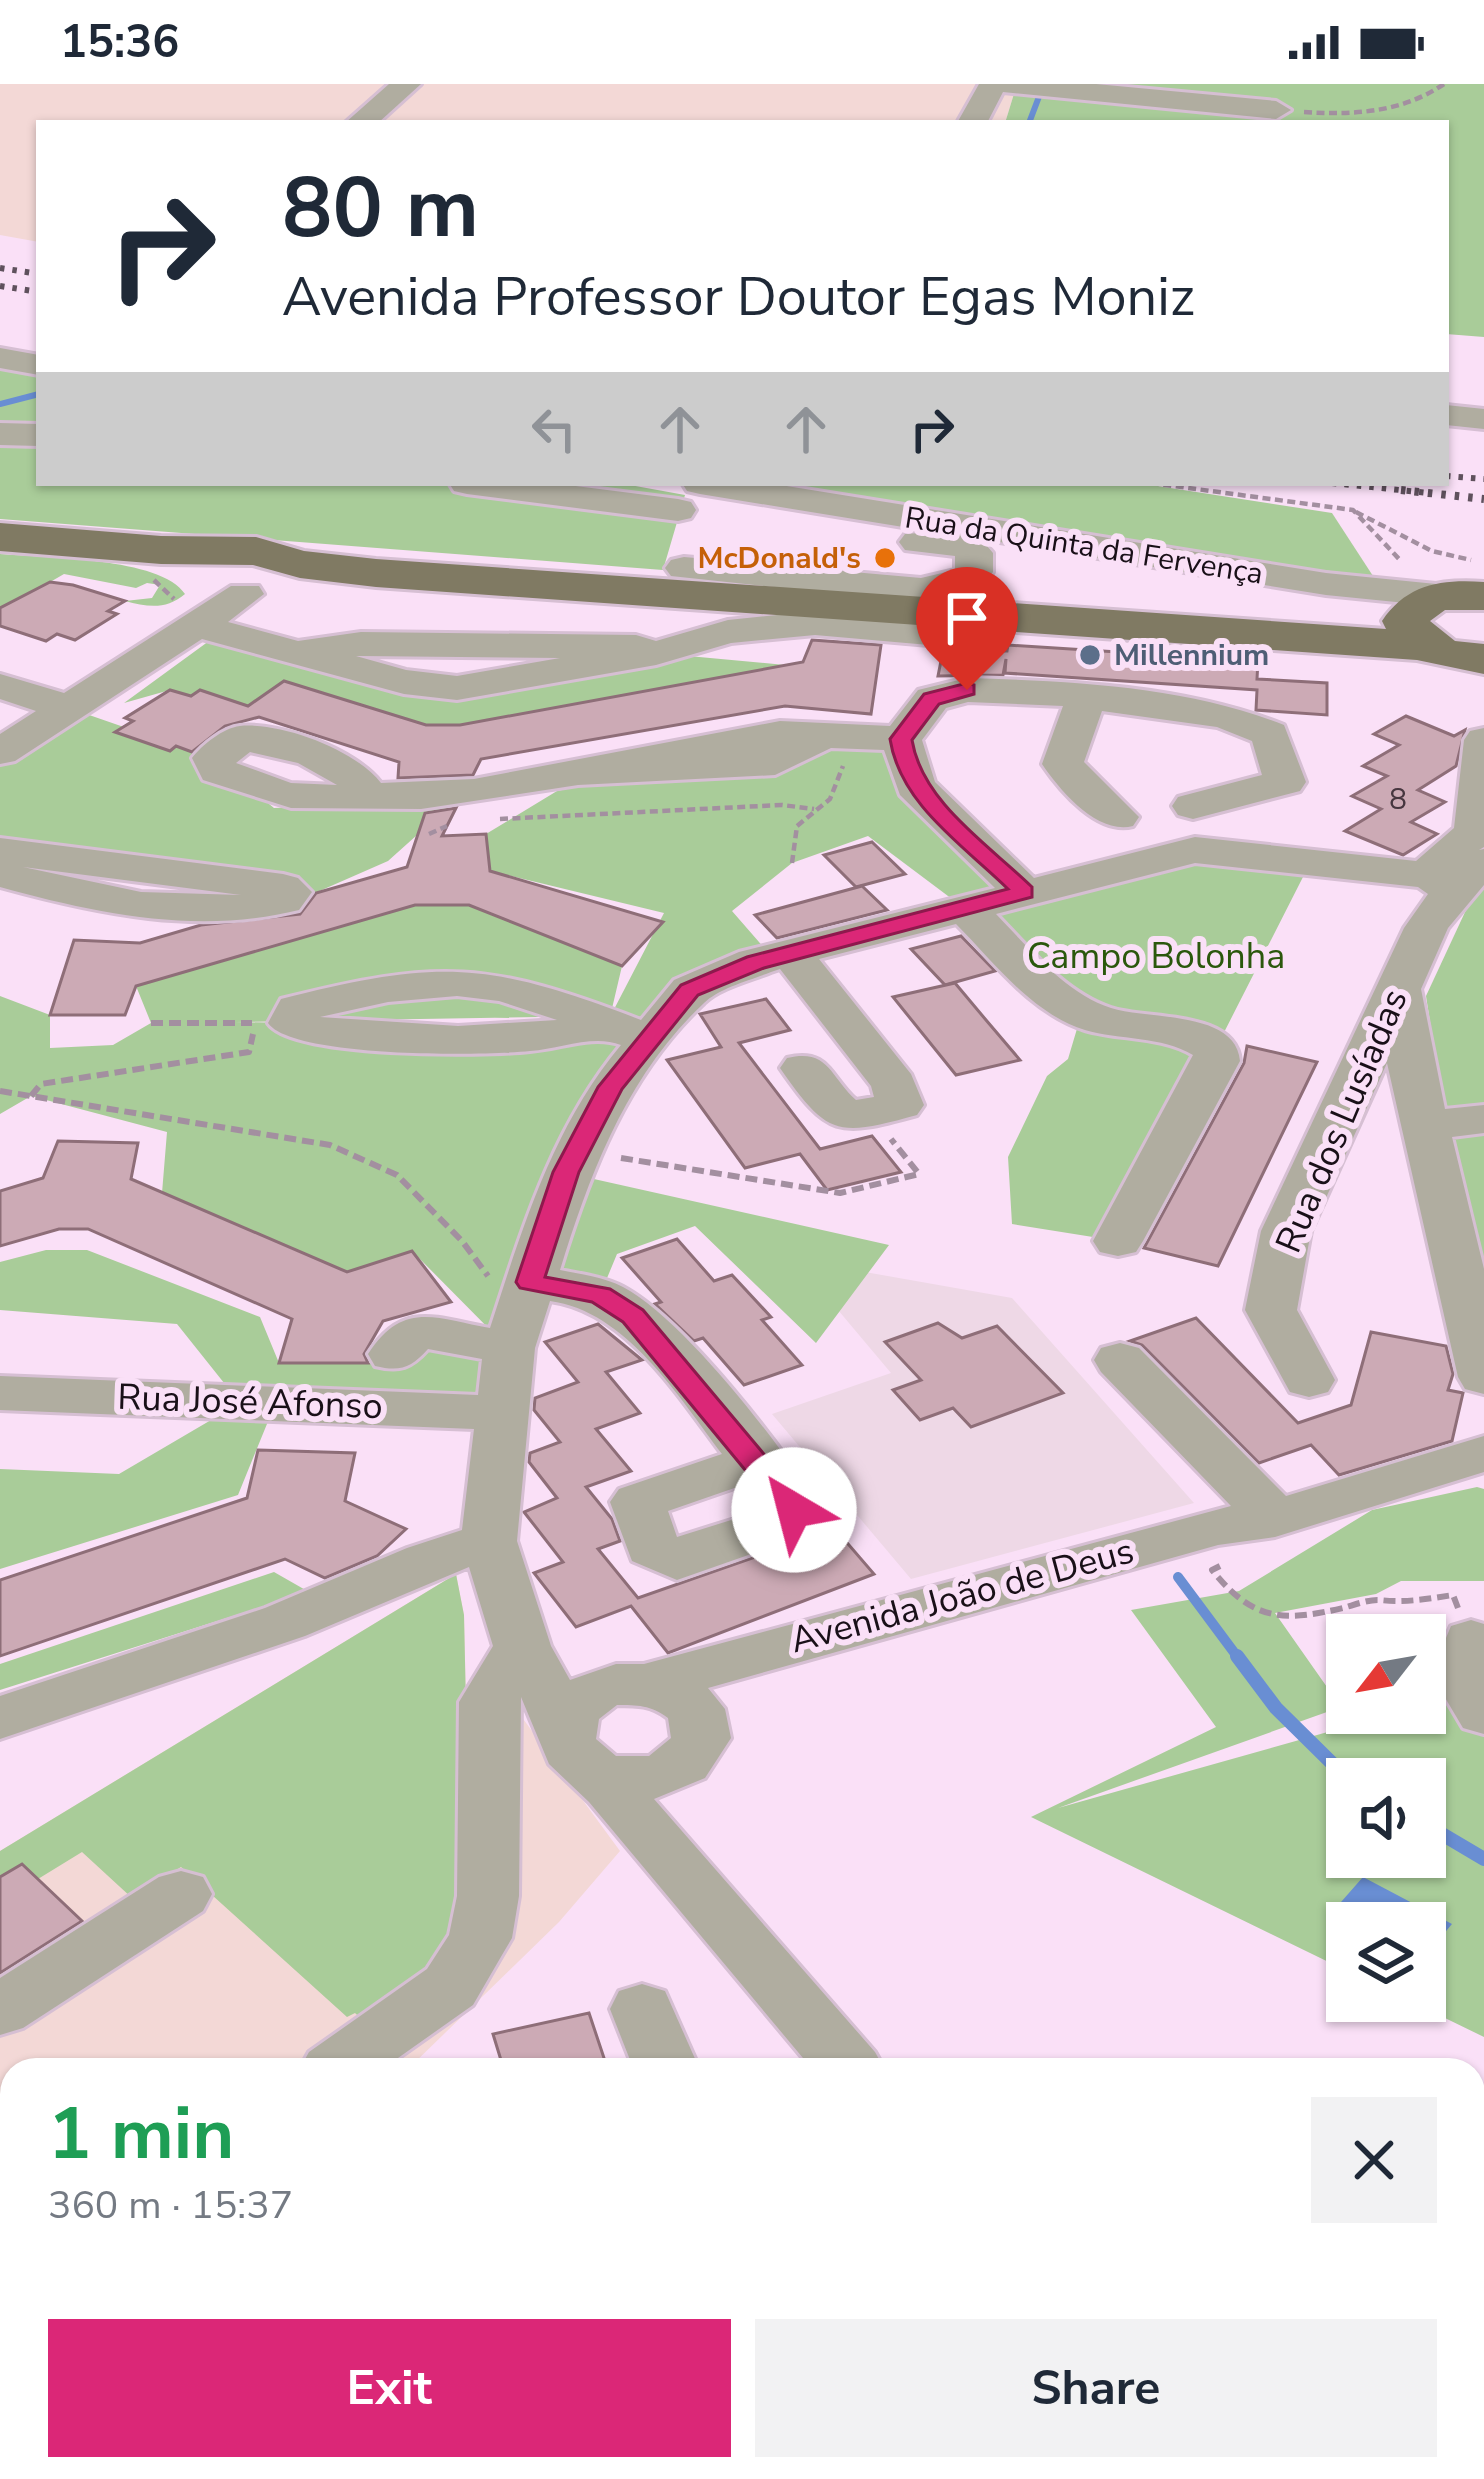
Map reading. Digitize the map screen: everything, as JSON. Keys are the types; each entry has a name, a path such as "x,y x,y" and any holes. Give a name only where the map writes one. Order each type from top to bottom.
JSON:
{"main road":[{"path":"0,537 114,548 202,584 376,573 682,580 816,612 1000,614 1428,633"}],"street":[{"path":"364,120 407,84"},
{"path":"974,120 992,84"},
{"path":"1006,84 1137,110 1281,115"},
{"path":"0,358 36,364"},
{"path":"1449,415 1484,419"},
{"path":"0,434 36,435"},
{"name":"Rua da Quinta da Fervença","path":"513,486 689,496 1326,584 1428,633"},
{"path":"702,513 760,534 833,534 964,545 974,553 974,572 963,585 921,589 682,580 702,513"},
{"path":"0,752 202,584 300,652 404,682 457,688 656,653 816,612"},
{"path":"1326,584 1363,607 1428,633"},
{"path":"0,686 54,703"},
{"path":"368,794 399,798 451,795 780,734 832,747 901,739 932,699 967,690 1047,692 1225,716 1270,734 1285,782 1193,806"},
{"path":"1086,698 1064,764 1118,817"},
{"path":"0,724 54,703"},
{"path":"901,739 915,786 1024,892"},
{"name":"Rua dos Lusíadas","path":"1309,1380 1271,1310 1286,1231 1452,869 1484,740"},
{"path":"628,1031 484,984 417,982 297,1009 291,1023 308,1030 451,1042 527,1041 628,1031 690,990 791,953 1195,850 1258,854 1335,867 1452,869"},
{"path":"0,851 283,887 290,892 283,901 231,909 92,900 0,874"},
{"path":"1335,867 1383,888 1452,869"},
{"path":"964,908 1048,987 1082,1012 1160,1033 1199,1036 1216,1049 1217,1061 1118,1241"},
{"path":"791,953 894,1084 900,1105 852,1118 839,1115 804,1068"},
{"path":"1399,990 1404,1035 1484,1377"},
{"path":"601,1774 635,1780 668,1773 696,1751 702,1724 685,1697 606,1699 522,1646 489,1541 499,1414 519,1316 576,1153 611,1087 628,1031"},
{"path":"1426,1126 1484,1119"},
{"path":"394,1354 416,1331 519,1316 600,1295 633,1316 757,1461"},
{"path":"1120,1360 1255,1532"},
{"name":"Rua José Afonso","path":"0,1393 499,1414"},
{"name":"Avenida João de Deus","path":"702,1724 727,1701 749,1690 1255,1532 1484,1454"},
{"name":"Avenida João de Deus","path":"606,1699 1218,1526 1255,1532"},
{"path":"0,1718 284,1622 427,1561 489,1541"},
{"path":"1471,1640 1460,1674 1484,1713"},
{"path":"349,2058 450,1987 480,1938 488,1896 488,1702 522,1646"},
{"path":"606,1699 572,1754 601,1774 652,1842 841,2058"},
{"path":"652,1842 668,1773"},
{"path":"0,2010 181,1894"},
{"path":"642,2009 662,2058"}],"path":[{"path":"1281,115 1360,115 1427,98 1444,84"},
{"path":"1173,486 1353,510 1432,551 1484,562"},
{"path":"1353,510 1402,562"},
{"path":"792,863 797,826 830,799 837,787 832,747"},
{"path":"488,819 782,806 814,809"},
{"path":"31,1096 41,1084 248,1052 255,1009"},
{"path":"151,1023 256,1023"},
{"path":"0,1091 330,1145 397,1175 462,1241 519,1316"},
{"path":"576,1153 840,1193 919,1174 871,1113"},
{"path":"1255,1532 1244,1556 1212,1570 1232,1600 1272,1620 1379,1600 1393,1605 1453,1595 1471,1640"}],"shaded area":[{"path":"0,84 1017,84 1006,120 36,120 36,241 0,235"},
{"path":"865,1272 1012,1298 1194,1503 911,1579 772,1414 891,1373 838,1310"},
{"path":"456,1574 464,1615 466,1703 510,1701 620,1851 559,1922 419,2058 0,2058 0,1851"}],"green space":[{"path":"1017,84 1484,84 1484,337 1449,334 1449,120 1006,120"},
{"path":"0,368 36,374 36,486 636,486 685,495 663,570 0,519"},
{"path":"718,486 1157,486 1332,513 1373,576 1014,534"},
{"path":"0,554 128,566 172,582 185,594 164,605 141,605 125,601 152,598 160,585 136,588 64,574 0,611"},
{"path":"209,641 457,688 656,653 785,665 460,725 426,725 285,681 245,708 170,690 124,703"},
{"path":"69,708 213,758 274,808 455,801 388,861 315,893 0,851 0,752"},
{"name":"Campo Bolonha","path":"820,737 901,739 1011,878 969,904 1144,861 1258,854 1303,877 1118,1241 1012,1224 1008,1157 1047,1076 1068,1059 1082,1012 964,908 868,836 792,863 732,911 773,958 690,990 567,1173 889,1245 816,1343 695,1226 617,1254 600,1295 530,1283 499,1413 269,1419 238,1495 0,1569 0,1469 119,1474 240,1403 177,1324 0,1310 0,1262 46,1250 87,1250 260,1317 279,1363 373,1363 416,1331 507,1347 412,1251 347,1272 162,1193 167,1132 31,1096 0,1114 0,996 50,1015 50,1048 113,1045 151,1023 136,986 415,905 469,905 622,966 610,1017 664,913 490,871 486,834 557,791","holes":["603,1016 451,1042 291,1023 235,1022"]},
{"path":"1479,882 1484,883 1484,1370 1426,996"},
{"path":"1484,1489 1484,1581 1401,1581 1376,1594 1275,1613 1326,1686 1326,1712 1058,1808 1326,1732 1446,1734 1446,1698 1471,1691 1484,1713 1484,2037 1446,2019 1446,1902 1326,1902 1326,1961 1031,1817 1216,1727 1131,1610 1239,1591 1372,1510"},
{"path":"274,1572 309,1592 0,1690 0,1664"},
{"path":"456,1574 464,1615 470,1892 457,1946 370,2027 355,2013 347,2017 181,1867 132,1898 82,1852 38,1879 22,1864 0,1877 0,1851"}],"water":[{"path":"1365,1878 1410,1902 1341,1902"}],"building":[{"path":"50,582 125,601 108,611 117,614 75,640 57,634 46,641 0,626 0,608"},
{"path":"812,640 881,645 871,714 785,706 481,759 473,775 398,778 399,762 259,717 225,726 192,752 176,746 170,751 115,732 133,721 125,718 170,690 191,696 200,690 248,706 284,681 426,725 460,725 803,662"},
{"path":"1008,645 1258,661 1257,679 1327,683 1327,715 1256,710 1257,690 1005,673 1006,659 1003,675 938,676 943,651 1007,651"},
{"path":"1406,716 1454,736 1465,730 1456,766 1418,790 1445,802 1411,822 1437,834 1403,855 1345,831 1381,809 1352,796 1387,776 1363,766 1399,745 1374,734"},
{"path":"456,808 442,836 486,834 490,871 663,922 622,966 469,905 415,905 136,986 125,1015 50,1015 74,940 140,943 201,925 300,914 316,893 407,867 425,813"},
{"path":"872,842 905,874 856,887 824,855"},
{"path":"862,886 887,910 777,938 755,915"},
{"path":"961,936 995,971 945,985 911,949"},
{"path":"955,983 1020,1060 956,1075 893,997"},
{"path":"766,999 790,1030 739,1043 820,1149 872,1136 901,1172 827,1190 800,1154 745,1168 667,1060 721,1047 700,1014"},
{"path":"1247,1046 1317,1062 1218,1266 1144,1248 1244,1063"},
{"path":"58,1141 138,1143 131,1179 347,1272 412,1251 451,1302 383,1321 364,1354 368,1363 279,1363 292,1319 88,1229 59,1229 0,1246 0,1191 43,1178"},
{"path":"677,1239 714,1281 732,1275 771,1317 762,1320 802,1365 744,1385 703,1338 694,1341 655,1304 661,1302 622,1258"},
{"path":"1196,1318 1298,1423 1351,1405 1371,1332 1446,1346 1453,1374 1448,1390 1463,1393 1452,1441 1339,1475 1311,1445 1259,1463 1142,1345 1130,1341"},
{"path":"938,1323 962,1338 997,1326 1063,1393 971,1427 953,1408 920,1420 893,1390 921,1380 885,1342"},
{"path":"598,1324 642,1360 606,1372 640,1413 596,1429 631,1471 586,1487 612,1519 620,1541 598,1549 638,1598 801,1541 811,1530 830,1523 874,1574 668,1653 631,1606 576,1627 534,1573 563,1562 524,1512 557,1498 529,1462 530,1453 560,1442 534,1410 535,1398 578,1382 545,1342"},
{"path":"258,1450 355,1453 345,1501 406,1529 377,1556 325,1578 285,1559 0,1656 0,1580 247,1498"},
{"path":"22,1864 82,1921 0,1973 0,1877"},
{"path":"589,2013 604,2058 500,2058 493,2034"}],"waterway":[{"path":"1030,120 1040,94"},
{"path":"0,404 36,395"},
{"path":"1178,1577 1239,1659"},
{"path":"1237,1656 1276,1708 1327,1758"},
{"path":"1446,1836 1484,1859"}],"railway":[{"path":"0,268 36,274"},
{"path":"0,286 36,292"},
{"path":"1449,476 1484,479"},
{"path":"1361,486 1422,492"},
{"path":"1401,490 1422,492"},
{"path":"1422,492 1429,493"},
{"path":"1422,492 1484,499"}],"place":[{"name":"McDonald's","path":"885,558"},
{"name":"Millennium","path":"1090,655"}],"route":[{"path":"794,1510 633,1316 600,1295 530,1282 566,1172 611,1087 690,990 755,962 1024,892 915,786 904,759 901,739 932,699 967,690"}]}
